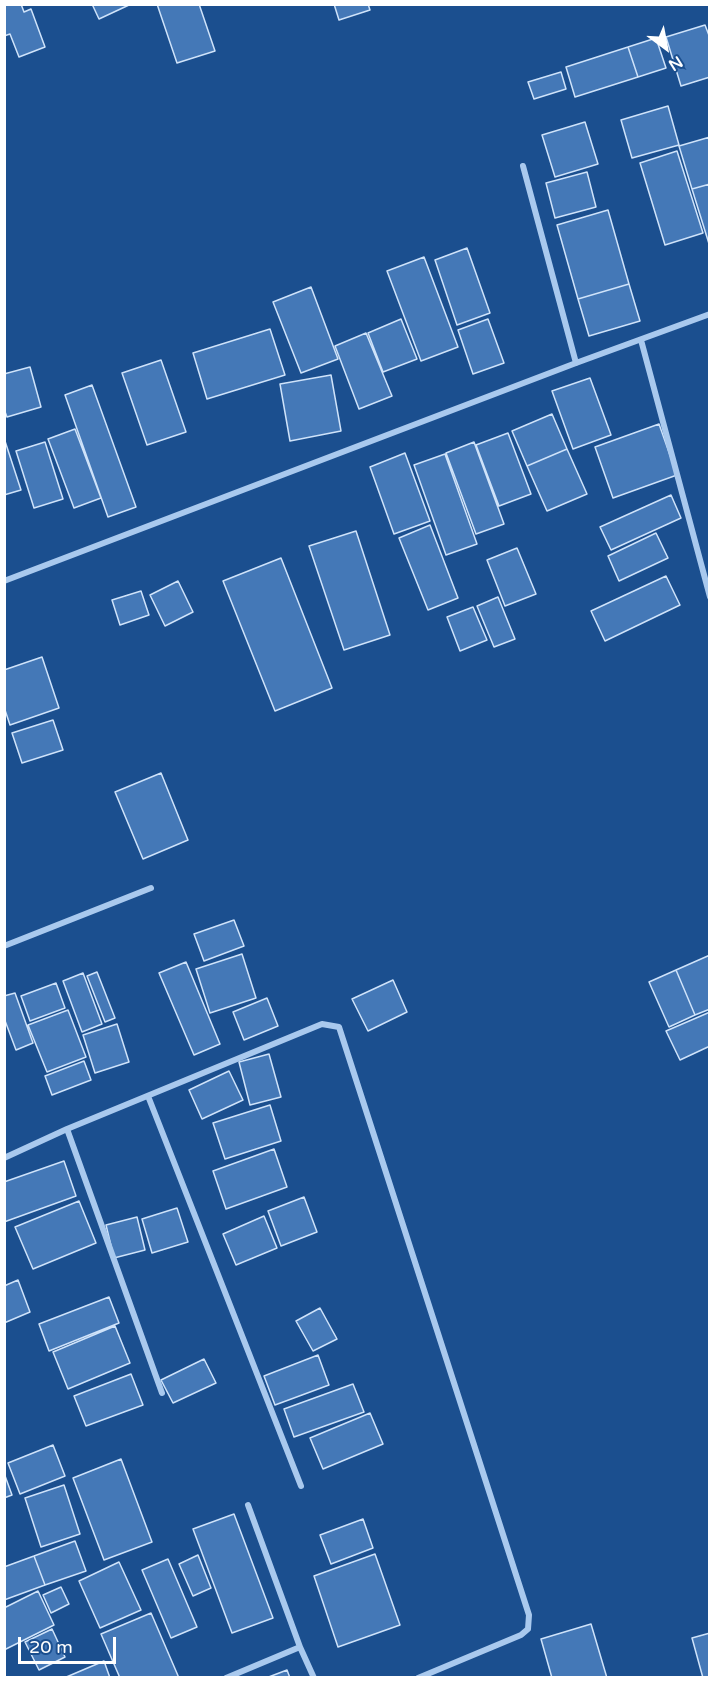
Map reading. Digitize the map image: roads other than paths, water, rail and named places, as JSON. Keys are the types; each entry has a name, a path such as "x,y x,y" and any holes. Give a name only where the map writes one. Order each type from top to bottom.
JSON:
{"street":[{"path":"524,166 576,363"},
{"path":"4,581 710,314"},
{"path":"641,340 710,597"},
{"path":"4,946 151,888"},
{"path":"4,1158 68,1129 322,1024 339,1027 530,1615 528,1629 521,1635 418,1677"},
{"path":"148,1096 301,1486"},
{"path":"68,1129 162,1394"},
{"path":"248,1505 300,1647 314,1677"},
{"path":"226,1677 300,1647"}]}
